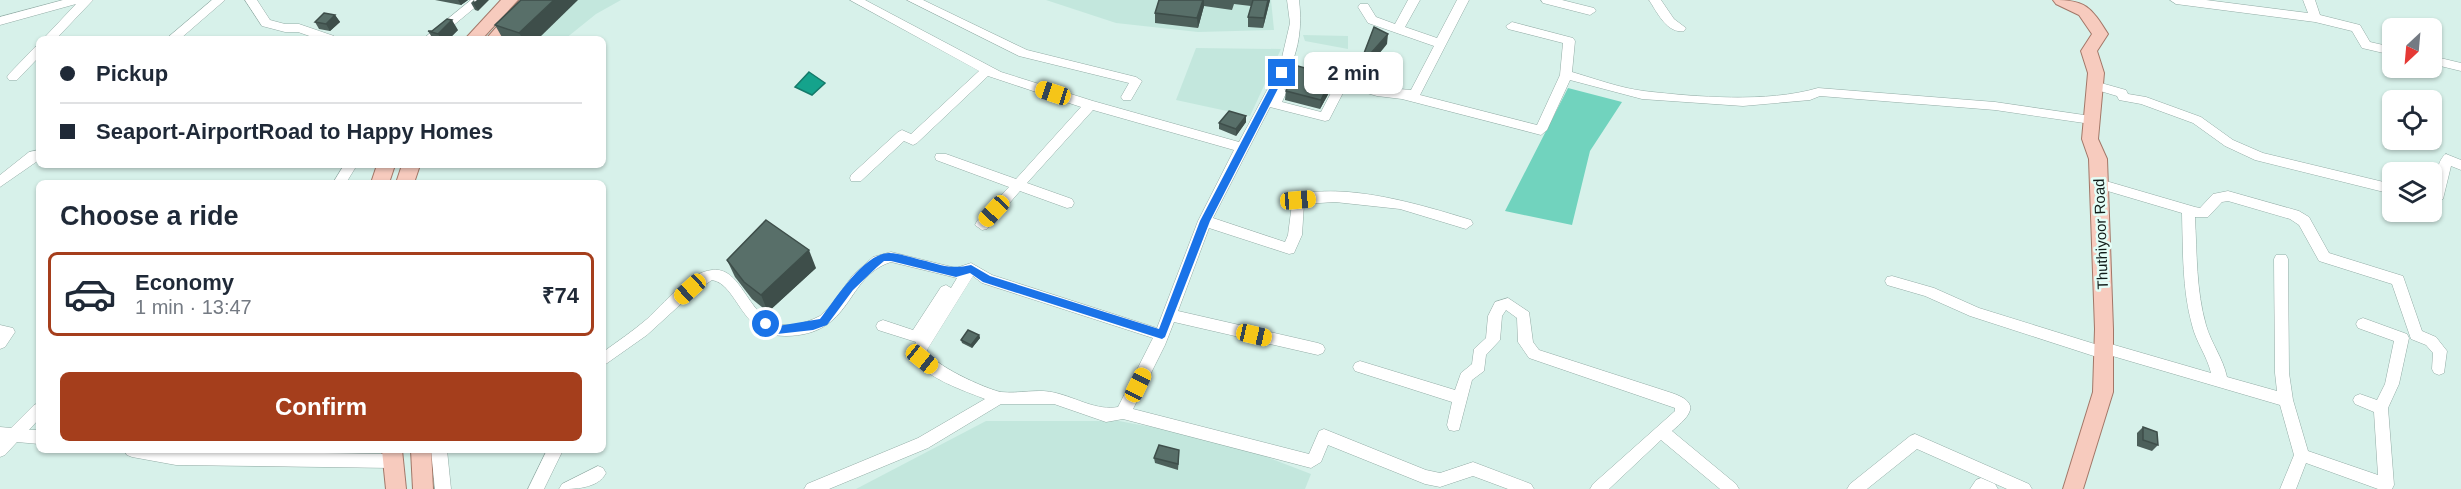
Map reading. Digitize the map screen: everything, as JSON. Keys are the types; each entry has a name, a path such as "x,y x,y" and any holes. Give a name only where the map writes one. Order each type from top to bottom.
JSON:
{"main road":[{"path":"476,36 510,0"},
{"path":"497,36 529,0"},
{"name":"Thuthiyoor Road","path":"2068,2 2084,11 2100,34 2089,51 2096,73 2090,139 2098,159 2104,351 2103,392 2073,489"},
{"path":"420,453 423,489"},
{"path":"392,456 396,489"}],"street":[{"path":"0,21 77,0"},
{"path":"52,36 87,0"},
{"path":"176,36 219,0"},
{"path":"251,0 266,23 285,28 299,28 322,36"},
{"path":"433,36 478,0"},
{"path":"856,0 987,70 1090,105 1242,148"},
{"path":"913,0 1023,53 1136,81 1127,97"},
{"path":"1287,69 1341,85 1325,117 1274,104 1287,69 1296,23 1293,0"},
{"path":"1398,29 1414,0"},
{"path":"1406,96 1415,94 1463,0"},
{"path":"1547,0 1590,11"},
{"path":"1655,0 1670,22 1680,28"},
{"path":"2176,0 2315,18 2356,28 2366,45 2382,49"},
{"path":"2309,0 2315,18"},
{"path":"1364,7 1372,20 1441,44"},
{"path":"1287,69 1541,130 1566,75 1569,41 1512,26"},
{"path":"13,77 36,53"},
{"path":"2442,62 2461,67"},
{"path":"1123,412 1162,334 1205,221 1242,148 1287,69"},
{"path":"856,178 902,135 913,140 987,70"},
{"path":"1566,75 1642,95 1743,102 1810,96 1818,92 1995,106 2091,120"},
{"path":"2094,85 2121,93 2123,97 2142,100 2197,120 2229,142 2260,157 2382,187"},
{"path":"982,225 1090,105"},
{"path":"0,182 36,155"},
{"path":"941,157 1066,203"},
{"path":"2442,178 2446,159 2461,165"},
{"path":"2099,184 2204,213 2218,198 2228,196 2294,215 2304,221 2324,257 2398,280 2416,335 2430,341 2440,351 2439,369"},
{"path":"1205,221 1289,249 1295,235 1298,200 1335,196 1400,204 1466,224"},
{"path":"2188,210 2193,298 2200,328 2219,367 2220,382"},
{"path":"606,358 652,323 702,279 712,275 720,276 736,291 755,318 777,330 813,326 824,322 849,287 882,258 891,257 956,273 971,268"},
{"path":"2281,259 2280,346 2286,400 2302,455 2288,489"},
{"path":"971,268 987,279 1162,334"},
{"path":"921,338 971,268"},
{"path":"908,269 950,279 952,282 921,338 922,359 938,372 999,398 1054,398 1106,416 1123,412 1311,461 1316,457 1324,436 1425,477 1440,480 1473,469 1526,489"},
{"path":"1892,281 1929,292 1975,312 2104,351 2286,400"},
{"path":"1454,425 1466,377 1479,368 1479,353 1493,340 1495,316 1500,306 1508,304 1524,316 1524,340 1528,350 1534,354 1672,399 1683,405 1682,414 1599,489"},
{"path":"1169,315 1318,349"},
{"path":"2302,455 2391,487 2381,408 2392,384 2402,339 2363,324"},
{"path":"883,326 921,338"},
{"path":"0,331 8,332 0,343"},
{"path":"1360,368 1461,398"},
{"path":"812,489 923,443 999,398"},
{"path":"2360,400 2381,408"},
{"path":"0,450 7,434 36,411"},
{"path":"1661,431 1731,489"},
{"path":"7,434 36,437"},
{"path":"1855,489 1915,441 2024,489"},
{"path":"148,453 176,458 392,456"},
{"path":"439,453 443,489"},
{"path":"536,489 554,453"},
{"path":"567,489 598,473"},
{"path":"1978,489 1981,485 1990,489"}],"shaded area":[{"path":"538,0 621,0 596,14 569,36 506,36"},
{"path":"1046,0 1271,0 1274,30 1198,32 1116,23"},
{"path":"1303,35 1348,36 1348,49 1305,41"},
{"path":"1196,48 1281,49 1250,116 1176,100"},
{"path":"809,72 825,83 812,95 795,87"},
{"path":"1568,88 1622,102 1590,151 1572,225 1505,211"},
{"path":"986,421 1119,421 1162,429 1256,453 1311,474 1305,489 856,489"}],"building":[{"path":"521,0 554,0 519,33 495,25"},
{"path":"1159,0 1203,0 1197,18 1155,13"},
{"path":"1253,0 1268,0 1264,18 1248,17"},
{"path":"324,13 335,15 326,24 315,22"},
{"path":"447,19 452,20 438,34 428,31 432,31"},
{"path":"1374,27 1388,34 1371,53 1391,57 1383,75 1358,69"},
{"path":"1294,65 1323,73 1325,77 1331,79 1321,100 1286,91 1290,82 1287,78"},
{"path":"1229,111 1246,116 1236,129 1219,123"},
{"path":"766,220 809,250 761,295 744,282 727,260"},
{"path":"968,330 979,335 971,345 961,340"},
{"path":"2143,427 2157,432 2158,445 2143,440"},
{"path":"1159,445 1179,450 1178,464 1154,458"}],"route":[{"path":"766,324 777,330 813,326 824,322 849,287 873,264 882,258 891,257 956,273 971,268 987,279 1162,334 1205,221 1282,73"}]}
